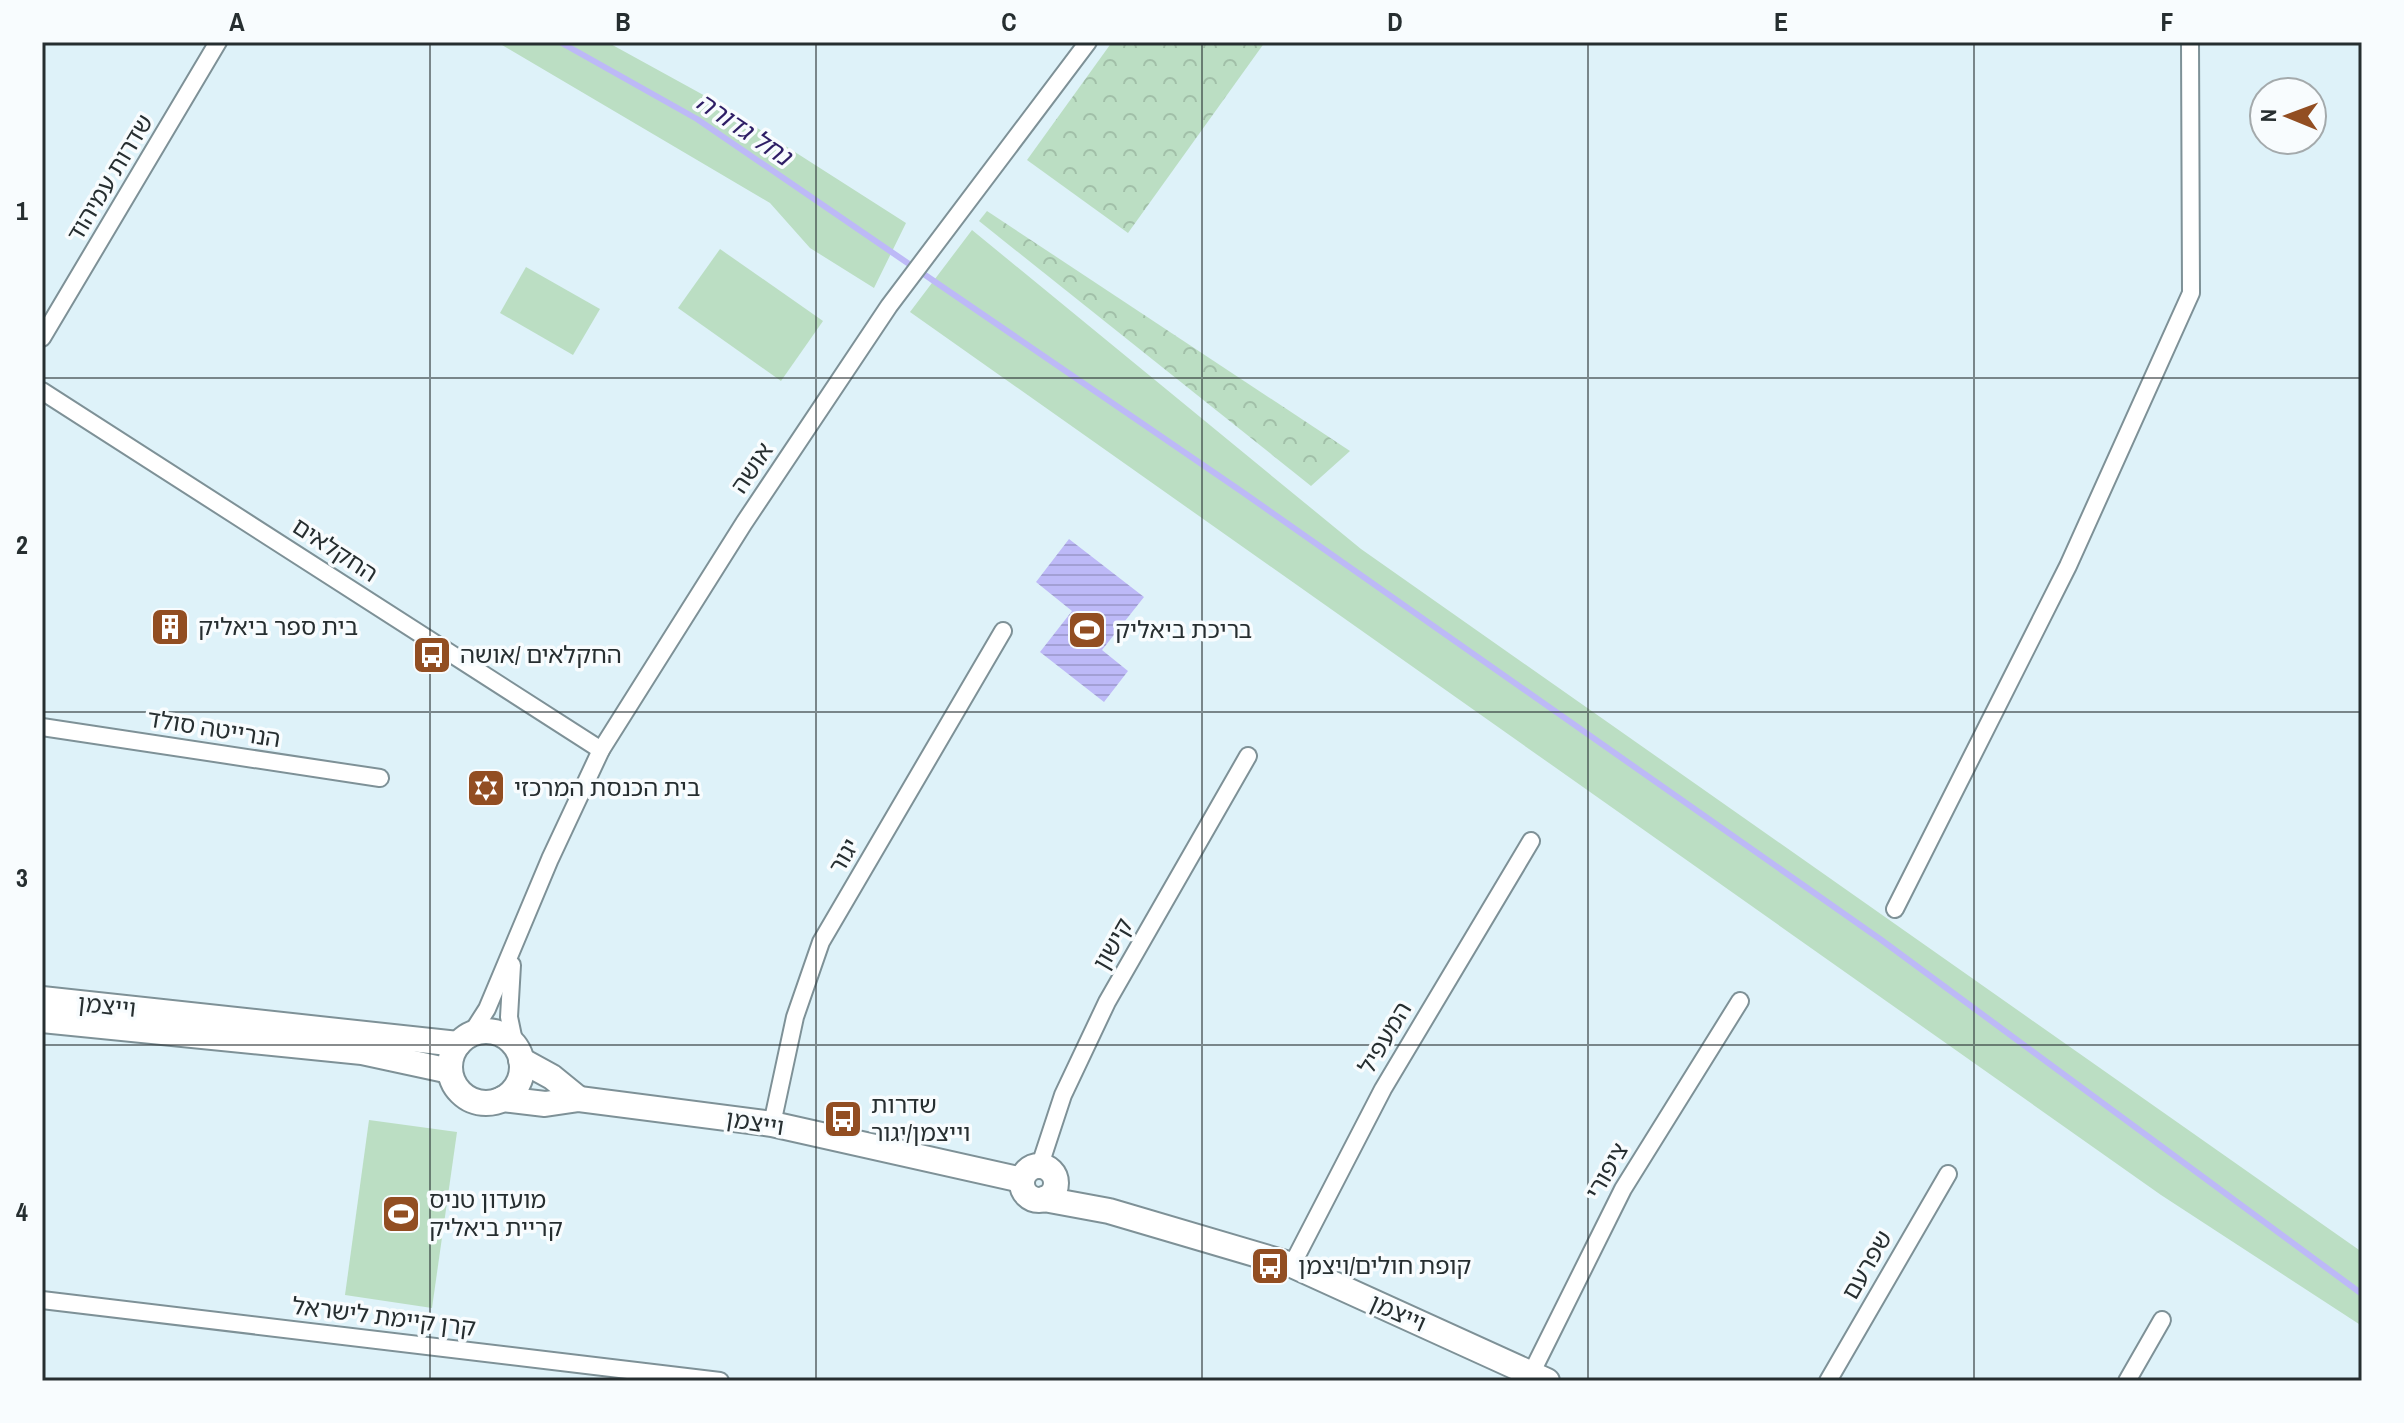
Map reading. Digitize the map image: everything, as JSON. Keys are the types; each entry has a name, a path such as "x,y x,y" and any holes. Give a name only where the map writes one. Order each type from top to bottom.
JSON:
{"street":[{"name":"שדרות עמיהוד","path":"42,338 218,42"},
{"name":"אושה","path":"465,1039 487,1009 550,859 601,750 744,523 910,280 1088,42"},
{"path":"1895,909 2068,566 2191,293 2190,42"},
{"name":"החקלאים","path":"42,391 601,750"},
{"name":"יגור","path":"772,1124 795,1017 821,942 1003,631"},
{"name":"הנרייטה סולד","path":"42,727 380,778"},
{"name":"קישון","path":"1039,1173 1063,1095 1107,1002 1248,756"},
{"name":"המעפיל","path":"1292,1265 1383,1089 1531,841"},
{"name":"אושה","path":"512,954 509,1017 518,1053"},
{"name":"וייצמן","path":"42,999 465,1039"},
{"name":"ציפורי","path":"1539,1377 1623,1189 1740,1001"},
{"name":"וייצמן","path":"42,1020 362,1052 450,1071"},
{"path":"518,1053 520,1079 502,1099 487,1103 467,1097 459,1090 450,1071 465,1039 497,1033 518,1053 579,1099"},
{"name":"וייצמן","path":"502,1099 545,1104 579,1099 772,1124 1039,1173 1109,1211"},
{"name":"וייצמן","path":"1039,1173 1028,1196 1109,1211 1292,1265 1539,1377"},
{"name":"שפרעם","path":"1828,1381 1948,1174"},
{"name":"קרן קיימת לישראל","path":"42,1300 720,1381"},
{"path":"2127,1381 2162,1320"}],"green space":[{"path":"497,42 607,42 718,103 906,223 874,288 810,248 770,203"},
{"path":"1112,42 1265,42 1128,233 1027,160"},
{"path":"987,211 1350,451 1311,486 979,221"},
{"path":"972,230 1361,549 2362,1252 2362,1326 2161,1195 910,312"},
{"path":"720,249 823,321 781,381 678,308"},
{"path":"526,267 600,309 573,355 500,313"},
{"name":"מועדון טניס קריית ביאליק","path":"369,1120 457,1132 432,1308 345,1295"}],"shaded area":[{"name":"בריכת ביאליק","path":"1069,539 1144,597 1102,650 1128,671 1104,702 1040,652 1072,611 1036,582"}],"waterway":[{"name":"נחל גדורה","path":"560,42 697,119 1241,491 1880,939 2362,1294"}],"place":[{"name":"בית ספר ביאליק","path":"170,627"},
{"name":"בריכת ביאליק","path":"1087,630"},
{"name":"החקלאים /אושה","path":"432,655"},
{"name":"בית הכנסת המרכזי","path":"486,788"},
{"name":"שדרות וייצמן/יגור","path":"843,1119"},
{"name":"מועדון טניס קריית ביאליק","path":"401,1214"},
{"name":"קופת חולים/ויצמן","path":"1270,1266"}]}
